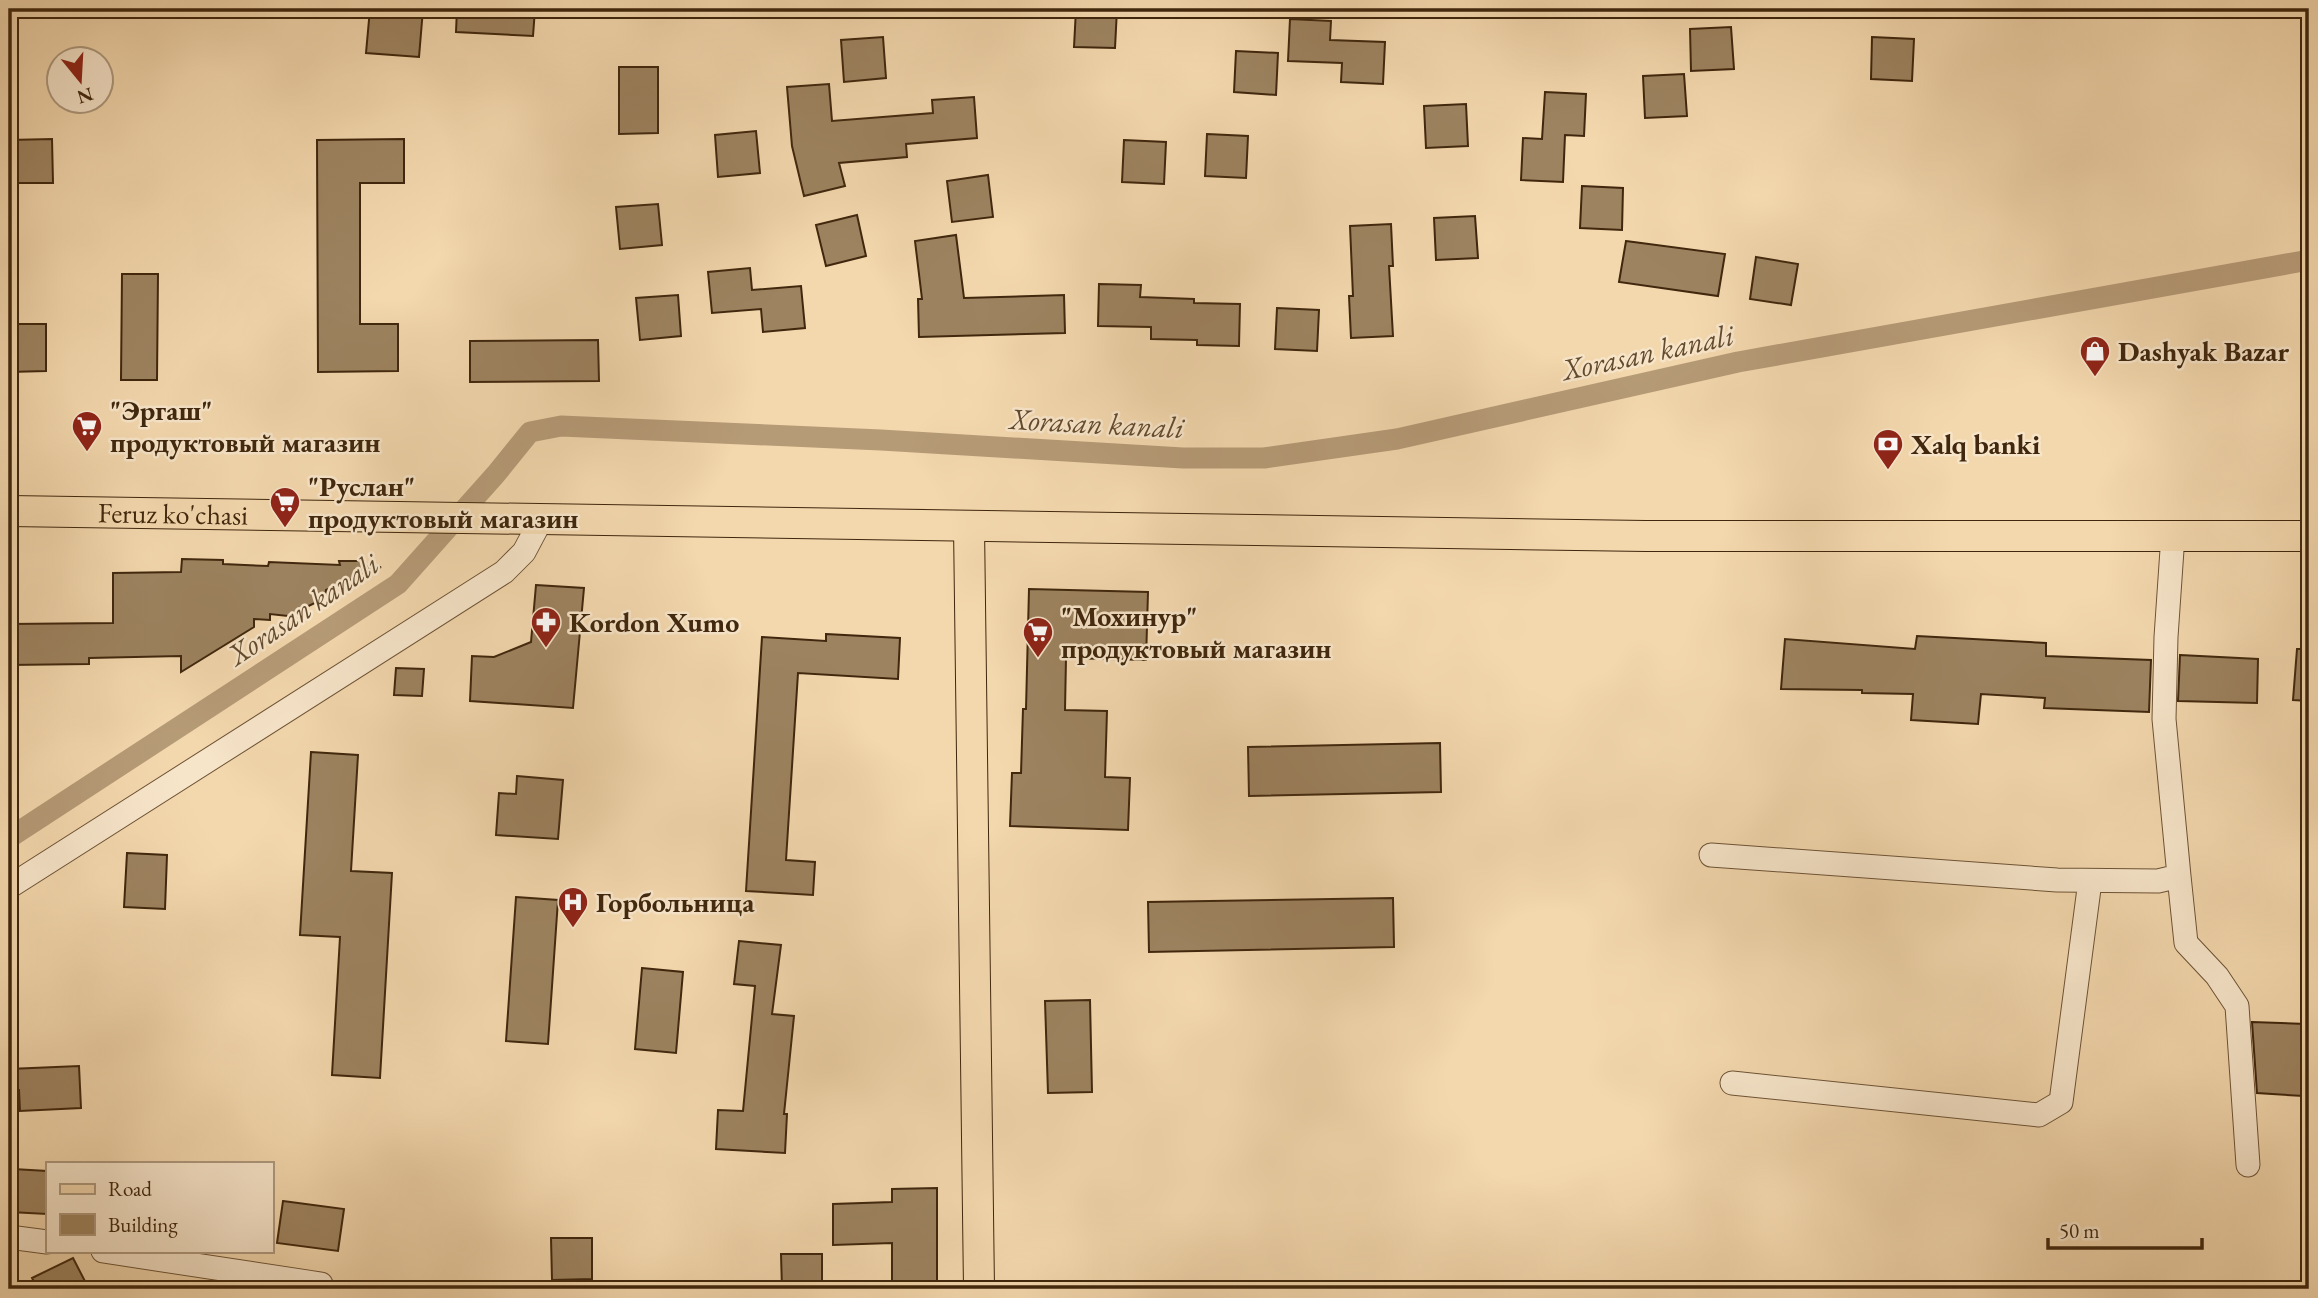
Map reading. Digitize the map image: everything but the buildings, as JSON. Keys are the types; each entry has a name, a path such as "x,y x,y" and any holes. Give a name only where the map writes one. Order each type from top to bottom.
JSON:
{"main road":[{"name":"Feruz ko'chasi","path":"9,511 1646,536 2309,536"},
{"path":"969,526 985,1288"}],"street":[{"path":"9,887 504,572 524,552 541,520"},
{"path":"2173,534 2165,637 2164,719 2186,943 2217,976 2237,1006 2248,1165"},
{"path":"1711,855 2057,880 2158,881 2179,876"},
{"path":"1732,1083 2039,1115 2061,1102 2090,881"},
{"path":"9,1237 46,1242"},
{"path":"110,1252 321,1284"}],"waterway":[{"name":"Xorasan kanali","path":"9,838 398,584 530,432 561,426 881,440 1183,458 1264,458 1397,439 1738,362 2309,260"}],"place":[{"name":"Dashyak Bazar","path":"2095,378"},
{"name":"\"Эргаш\" продуктовый магазин","path":"87,453"},
{"name":"Xalq banki","path":"1888,471"},
{"name":"\"Руслан\" продуктовый магазин","path":"285,529"},
{"name":"Kordon Xumo","path":"546,649"},
{"name":"\"Мохинур\" продуктовый магазин","path":"1038,659"},
{"name":"Горбольница","path":"573,929"}]}
